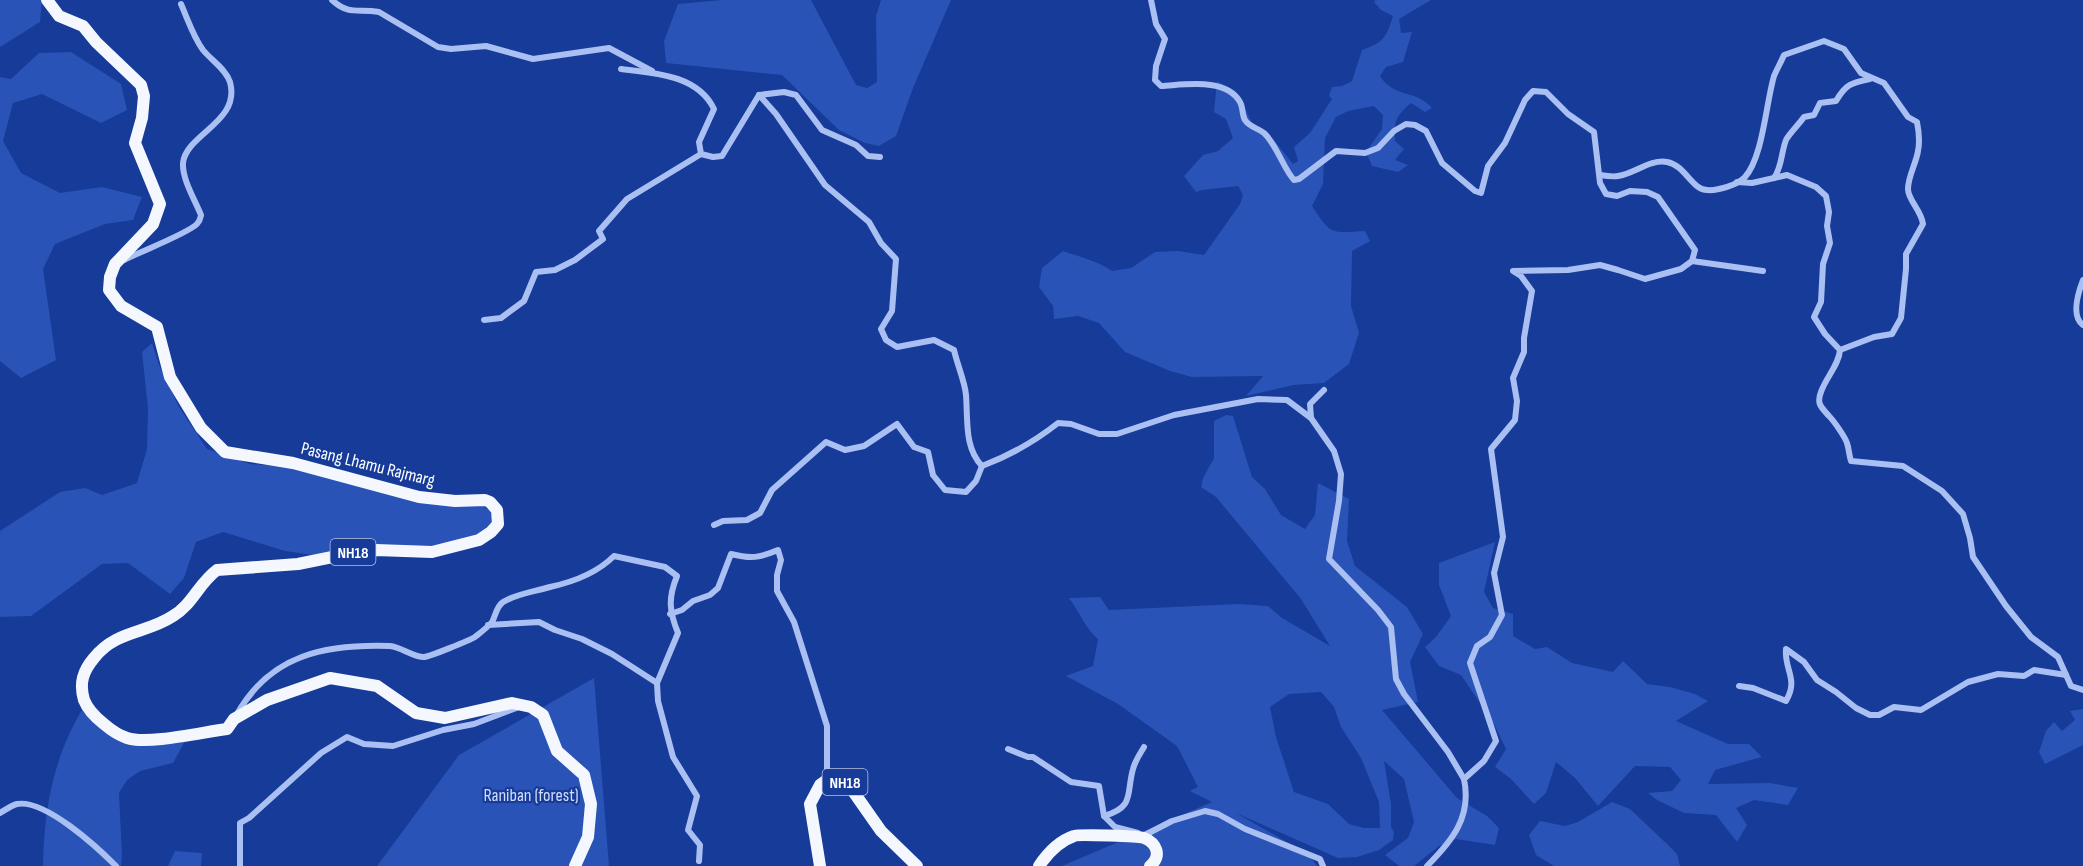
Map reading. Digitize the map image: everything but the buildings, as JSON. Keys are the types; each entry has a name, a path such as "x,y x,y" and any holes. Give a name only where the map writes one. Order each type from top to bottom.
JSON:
{"main road":[{"path":"47,0 59,16 83,26 96,42 141,85 144,105 135,142 160,204 153,224 115,264"},
{"name":"Pasang Lhamu Rajmarg","path":"115,264 110,277 109,290 121,306 157,327 170,377 201,428 225,452 293,464 419,497 455,501 485,500 497,510 498,524 479,540 432,552 376,550 298,564 217,570 208,576 192,599 175,615 159,624 124,635 108,643 87,668 82,679 81,691 87,708 116,734 130,739 170,738 227,729 234,719 267,700 330,678 377,686 416,713 445,718 512,703 522,706"},
{"path":"522,706 536,709 543,715 557,751 584,775 591,804 588,837 575,866"},
{"name":"NH18","path":"820,866 810,804 815,792 827,780 836,779 848,784 881,831 917,866"},
{"path":"1039,866 1048,852 1075,835 1143,836 1154,843 1157,850 1157,857 1150,866"}],"street":[{"path":"332,0 341,8 360,12 369,10 379,12 438,47 451,49 486,46 533,59 609,48 658,74"},
{"path":"1151,0 1156,24 1165,39 1156,66 1155,80 1161,86 1203,85 1218,87 1230,92 1240,102 1245,120 1264,133 1294,180 1299,179 1336,151 1365,153 1378,148 1394,131 1406,124 1415,125 1426,131 1442,163 1475,191 1481,193 1488,166 1505,143 1525,100 1533,91 1538,90 1546,92 1568,114 1594,132 1600,183 1606,194 1617,196 1630,190 1647,192 1658,197 1695,250 1692,261 1681,269 1645,279 1600,266 1568,270 1513,271 1521,276 1532,291 1524,338 1524,352 1513,378 1517,401 1515,420 1491,448 1503,537 1494,573 1502,615 1490,637 1477,646 1470,663 1496,741 1484,761 1464,779"},
{"path":"115,264 200,221 201,215 184,171 183,160 227,108 231,94 230,80 204,51 192,32 181,4"},
{"path":"1600,175 1619,176 1657,162 1665,162 1676,165 1689,176 1695,185 1704,190 1720,189 1743,180 1753,166 1775,75 1784,55 1824,41 1844,49 1862,73 1884,82 1908,117 1917,122 1920,136 1918,152 1910,175 1908,190 1922,214 1923,224 1906,254 1901,318 1892,334 1874,337 1840,350"},
{"path":"621,69 658,74 699,88 714,109 699,142 701,154"},
{"path":"1774,178 1779,172 1787,136 1796,129 1804,117 1814,115 1820,103 1836,101 1844,88 1852,83 1870,79"},
{"path":"759,95 784,92 796,95 822,130 856,145 868,156 880,157"},
{"path":"484,320 501,318 524,301 536,272 555,270 575,260 603,239 599,231 627,199 701,154 713,157 722,156 759,95"},
{"path":"759,95 776,114 825,185 869,222 881,243 896,259 892,310 881,329 886,340 897,347 934,340 954,350 966,393 966,420 973,457 982,466"},
{"path":"1737,182 1752,183 1787,175 1816,187 1826,196 1830,243 1823,264 1821,302 1814,317 1840,350 1840,359 1833,367 1821,392 1819,401 1822,410 1830,416 1847,444 1851,461 1903,466 1941,491 1963,514 1973,557 1999,596 2031,638 2058,657 2071,686 2083,690"},
{"path":"1692,261 1763,271"},
{"path":"2083,280 2075,314 2083,325"},
{"path":"1311,418 1310,404 1324,390"},
{"path":"714,525 723,521 747,520 759,513 772,490 826,442 845,450 864,446 897,424 914,447 928,452 933,475 945,490 966,492 976,480 982,466 1010,456 1034,442 1058,423 1071,424 1099,434 1117,434 1174,415 1258,399 1287,400 1311,418 1334,451 1341,474 1329,559 1378,610 1391,627 1396,679 1404,694 1448,752 1464,779 1468,795 1457,832 1427,866"},
{"path":"670,614 682,610 693,601 710,595 718,588 731,554 746,558 761,557 778,550 781,560 777,575 777,591 794,622 827,726 827,780"},
{"path":"234,719 246,697 278,667 306,655 331,649 392,646 424,657 473,638 492,622 500,604 519,594 579,579 604,566 614,556 664,567 677,576 671,591 670,614 678,633 657,683 658,701 673,757 697,795 688,830 700,845 699,861"},
{"path":"488,625 539,621 612,654 657,683"},
{"path":"1739,686 1753,688 1786,701 1793,682 1786,649 1804,662 1817,680 1856,708 1870,715 1879,715 1894,707 1921,710 1968,682 1998,674 2024,676 2034,670 2066,675"},
{"path":"240,866 240,823 249,818 321,753 347,737 364,744 393,746 443,729 474,724 522,706"},
{"path":"1104,816 1117,812 1129,799 1133,767 1144,747"},
{"path":"1008,749 1033,757 1071,782 1099,786 1104,816 1115,827 1128,829 1143,836 1172,821 1205,811 1218,814 1245,829 1320,859 1323,866"},
{"path":"0,813 18,804 41,808 92,843 116,866"}],"green space":[{"path":"0,0 42,0 40,22 0,47"},
{"path":"722,0 811,0 856,85 867,88 877,82 876,16 881,0 951,0 913,88 896,136 879,146 865,143 839,130 782,75 666,63 664,41 678,4"},
{"path":"1375,0 1431,0 1399,19 1401,33 1412,32 1403,62 1386,67 1380,76 1392,88 1419,98 1432,108 1425,112 1411,103 1399,116 1395,124 1395,141 1404,149 1395,160 1408,165 1398,172 1372,166 1366,152 1382,129 1383,115 1374,106 1348,111 1336,117 1325,138 1323,184 1312,206 1332,230 1338,232 1365,231 1370,241 1352,251 1351,306 1359,333 1349,364 1324,383 1293,385 1246,396 1263,376 1192,377 1170,371 1125,352 1099,323 1078,316 1054,319 1053,306 1039,287 1042,268 1063,251 1095,262 1112,271 1131,268 1155,252 1178,251 1204,255 1240,204 1243,195 1238,186 1196,192 1184,176 1203,155 1218,151 1233,138 1226,119 1214,112 1217,81 1234,90 1241,99 1252,123 1274,140 1293,164 1298,161 1294,147 1310,133 1332,99 1329,96 1332,87 1342,86 1352,81 1362,50 1380,42 1386,34 1393,16 1381,10 1374,2"},
{"path":"71,52 121,84 127,110 101,123 42,94 13,103 3,141 21,173 60,193 102,187 142,197 133,220 105,224 55,244 43,269 56,360 21,378 0,361 0,77 11,79 39,53"},
{"path":"152,343 159,365 179,407 207,449 250,464 296,467 480,505 490,510 493,519 487,528 475,535 430,548 356,546 313,555 285,551 223,532 196,542 184,578 170,594 128,563 102,564 31,616 0,617 0,531 60,492 85,488 102,495 137,483 147,449 148,408 142,352"},
{"path":"1226,415 1233,416 1252,477 1265,489 1281,515 1305,529 1315,515 1318,483 1349,499 1347,541 1355,566 1407,607 1423,634 1410,662 1418,702 1382,710 1457,798 1487,816 1499,828 1495,845 1456,839 1439,846 1414,866 1399,866 1385,855 1408,838 1414,822 1404,779 1384,761 1391,804 1391,827 1394,832 1393,840 1379,850 1357,857 1338,858 1236,813 1308,854 1317,866 1062,866 1212,802 1190,791 1198,787 1177,746 1118,704 1066,676 1093,666 1098,639 1085,624 1069,598 1100,597 1109,610 1239,604 1268,606 1282,618 1330,646 1301,599 1216,497 1201,487 1203,478 1214,458 1214,421","holes":["1321,692 1334,707 1341,727 1361,758 1379,802 1380,828 1364,828 1349,824 1328,804 1294,792 1276,737 1270,707 1289,694"]},
{"path":"1495,542 1484,592 1493,608 1513,614 1513,636 1535,649 1547,647 1572,663 1613,672 1623,661 1647,684 1670,687 1695,694 1708,701 1676,721 1728,744 1749,744 1762,757 1715,770 1708,784 1770,783 1798,788 1788,805 1754,800 1736,808 1747,825 1737,842 1716,815 1684,813 1648,793 1672,791 1681,780 1670,767 1635,766 1598,806 1575,778 1556,762 1546,793 1534,804 1511,779 1495,767 1506,749 1494,724 1461,675 1439,666 1425,647 1436,637 1451,616 1439,585 1439,563"},
{"name":"Raniban (forest)","path":"594,678 609,866 377,866 459,755"},
{"path":"2083,709 2083,745 2045,764 2039,752 2046,731 2054,722 2062,731 2075,720 2070,711"},
{"path":"82,710 107,733 123,743 145,745 185,741 173,763 140,771 127,780 119,793 121,866 43,866 45,825 52,785 64,747"},
{"path":"1612,802 1630,809 1677,854 1680,866 1554,866 1536,855 1529,835 1540,821 1565,826 1578,822"},
{"path":"175,851 202,853 201,866 168,866"}]}
